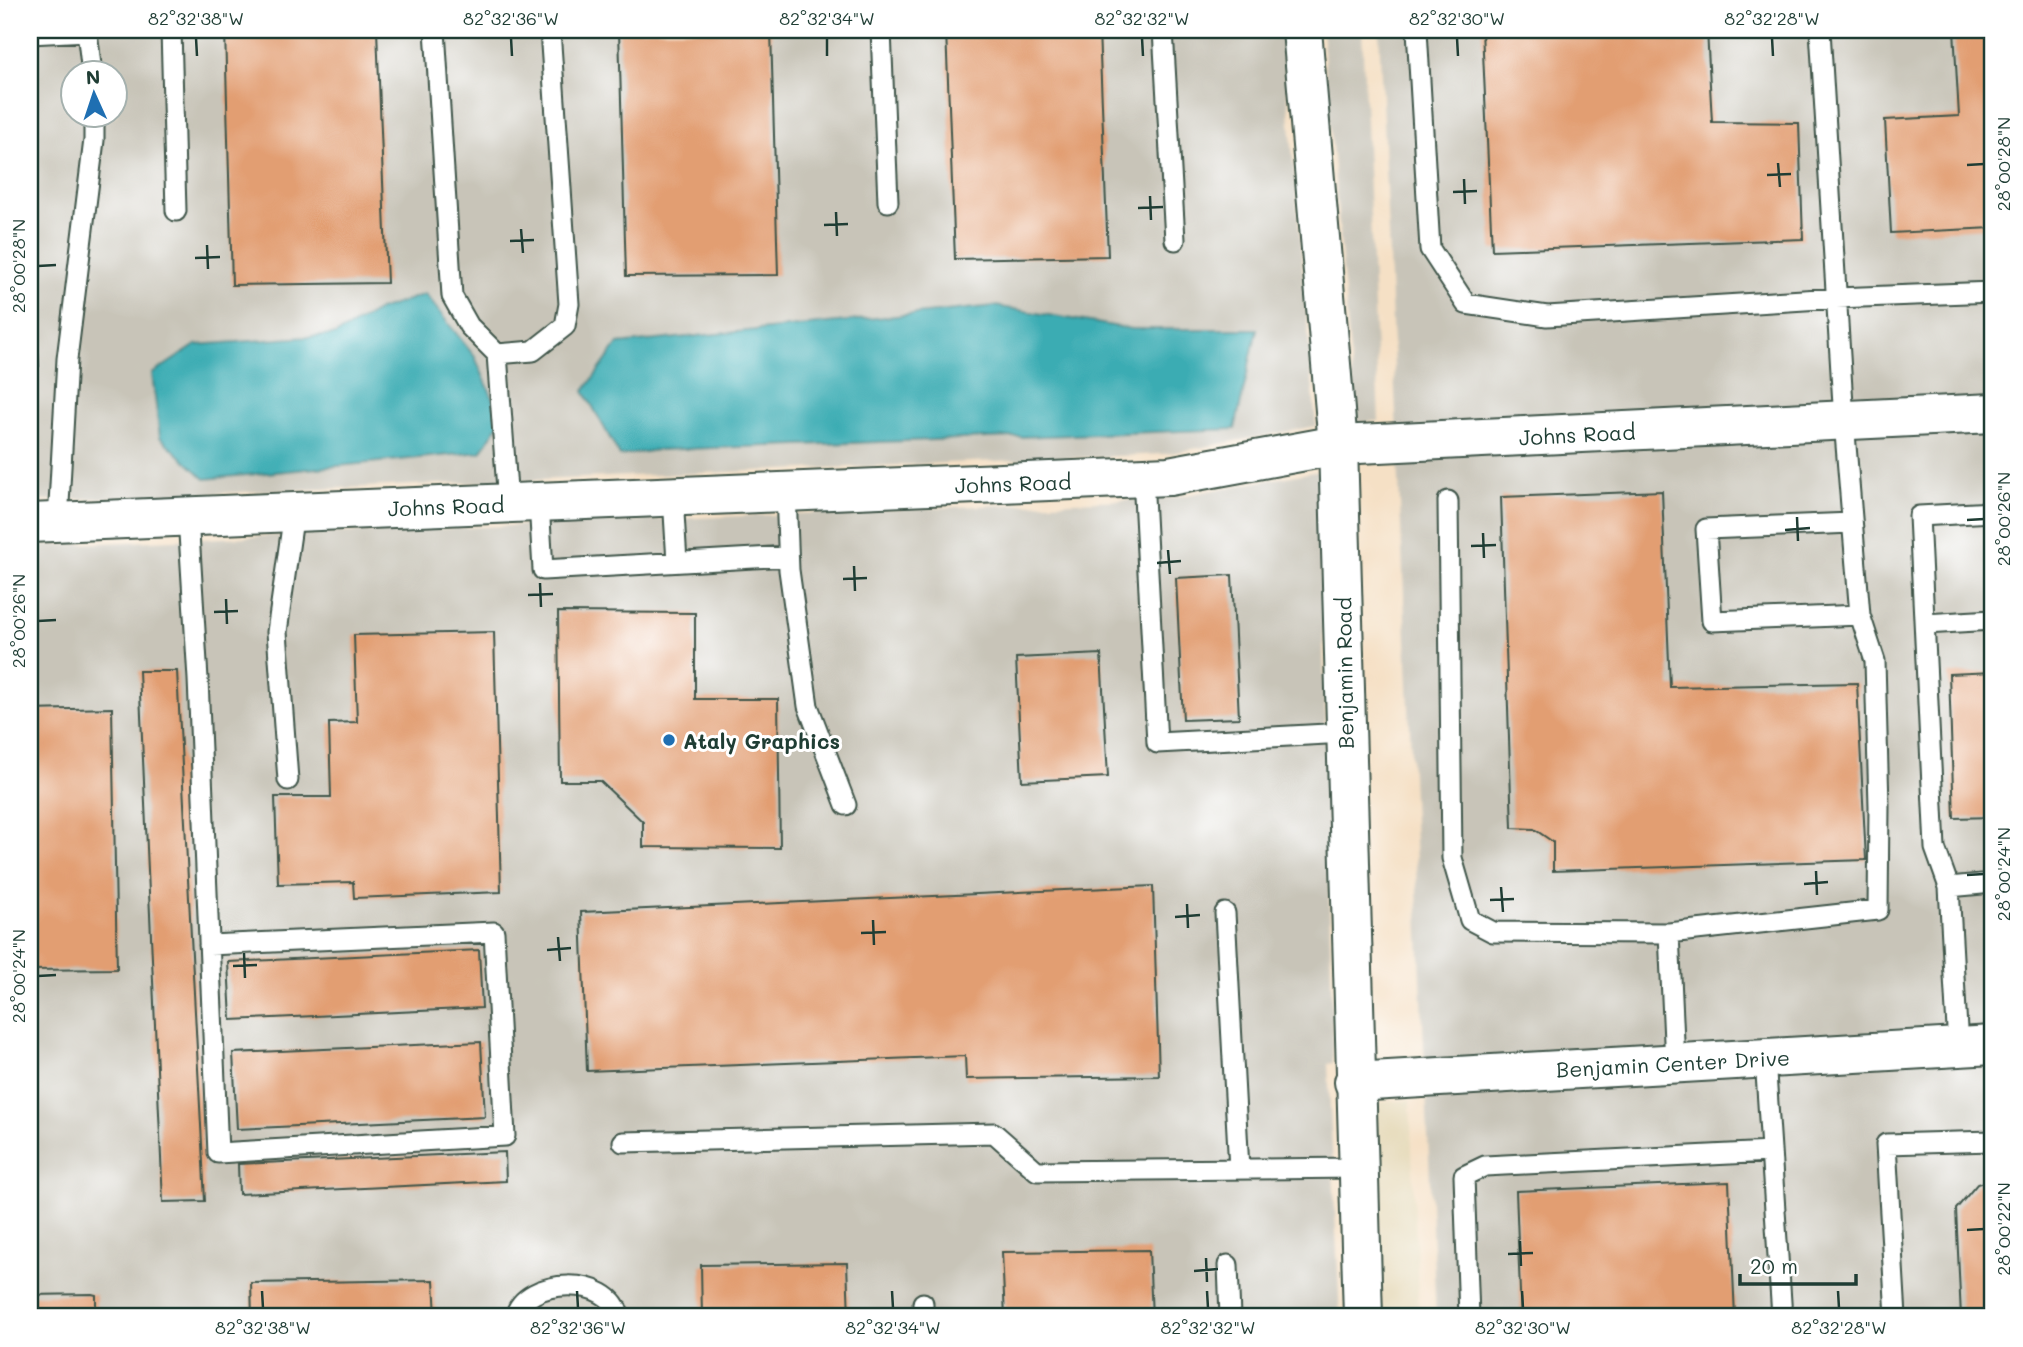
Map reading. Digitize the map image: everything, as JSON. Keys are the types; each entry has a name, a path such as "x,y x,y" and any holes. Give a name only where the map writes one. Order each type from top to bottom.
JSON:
{"street":[{"name":"Benjamin Road","path":"1302,30 1338,445 1354,1082 1363,1317"},
{"name":"Johns Road","path":"44,522 1169,476 1338,445 1993,413"},
{"name":"Benjamin Center Drive","path":"1354,1082 1976,1046"}],"lane":[{"path":"171,30 176,211"},
{"path":"435,30 452,296 469,327 498,354 523,503 543,570 788,556"},
{"path":"498,354 533,351 565,326 569,304 550,30"},
{"path":"881,30 888,202"},
{"path":"1163,30 1174,240"},
{"path":"1417,30 1430,249 1466,304 1547,316 1836,298 1993,292"},
{"path":"1448,501 1452,858 1470,920 1493,932 1669,933 1878,910 1879,806 1875,661 1860,615 1844,421 1820,30"},
{"path":"30,34 87,31 90,60"},
{"path":"44,522 67,359 94,130"},
{"path":"1143,477 1157,743 1345,733"},
{"path":"786,492 788,556 808,706 846,805"},
{"path":"673,497 677,562"},
{"path":"288,780 277,632 294,512"},
{"path":"1976,1046 1949,887 1935,848 1919,516 1993,512"},
{"path":"188,517 218,1153 505,1136 494,932 209,945"},
{"path":"1852,523 1706,529 1712,621 1860,615"},
{"path":"1925,624 1993,620"},
{"path":"1949,887 1993,884"},
{"path":"1225,913 1239,1169"},
{"path":"1669,933 1675,1063"},
{"path":"1765,1058 1782,1317"},
{"path":"623,1142 994,1133 1037,1171 1357,1168"},
{"path":"1896,1317 1886,1144 1993,1141"},
{"path":"1469,1317 1464,1176 1485,1166 1771,1152"},
{"path":"1228,1265 1230,1317"},
{"path":"515,1317 518,1306 528,1297 561,1285 604,1295 614,1304 619,1317"}],"shaded area":[{"path":"30,30 1282,30 1316,426 1166,454 30,501","holes":["995,306 1131,329 1256,329 621,456","379,310 481,452 402,457 196,345 335,335"]},
{"path":"1322,30 1362,30 1379,421 1356,422"},
{"path":"1379,30 1993,30 1993,1317 1436,1317"},
{"path":"1319,471 1333,1063 1328,1064 1340,1317 30,1317 30,546 1170,498"},
{"path":"1410,1100 1419,1317 1383,1317 1375,1103"}],"water":[{"path":"425,294 475,357 502,419 481,452 205,479 160,437 152,374 196,345 335,335 379,310"},
{"path":"995,306 1131,329 1257,329 1235,429 657,450 620,456 584,391 618,344"}],"building":[{"path":"225,30 377,30 387,283 232,285"},
{"path":"619,30 771,30 778,275 626,276"},
{"path":"946,30 1099,30 1108,256 955,259"},
{"path":"1482,30 1707,30 1712,122 1799,123 1803,239 1492,250"},
{"path":"1954,30 1993,30 1993,228 1891,233 1885,120 1959,116"},
{"path":"30,232 39,366 30,366"},
{"path":"1662,491 1670,687 1857,683 1866,860 1553,871 1553,842 1534,829 1512,828 1501,497"},
{"path":"1232,575 1239,718 1183,720 1176,578"},
{"name":"Ataly Graphics","path":"558,612 695,613 695,699 778,699 780,848 643,847 643,822 600,781 560,781"},
{"path":"494,632 501,892 354,898 353,882 278,884 275,797 331,797 329,723 357,722 354,635"},
{"path":"1101,654 1108,777 1022,781 1016,658"},
{"path":"139,671 177,671 205,1201 163,1202"},
{"path":"1993,672 1993,817 1954,818 1949,674"},
{"path":"112,708 117,969 30,970 30,710"},
{"path":"1153,886 1159,1076 966,1079 965,1056 587,1071 581,912"},
{"path":"479,950 482,1008 231,1020 228,962"},
{"path":"481,1042 485,1117 237,1129 233,1053"},
{"path":"505,1152 506,1181 239,1194 238,1164"},
{"path":"1993,1179 1993,1317 1961,1317 1956,1209 1977,1184"},
{"path":"1729,1182 1735,1317 1521,1317 1516,1191"},
{"path":"1149,1250 1152,1317 1005,1317 1002,1252"},
{"path":"847,1263 849,1317 702,1317 701,1265"},
{"path":"434,1280 436,1317 252,1317 251,1283"},
{"path":"30,1295 96,1295 96,1317 30,1317"}],"place":[{"name":"Ataly Graphics","path":"669,740"}]}
